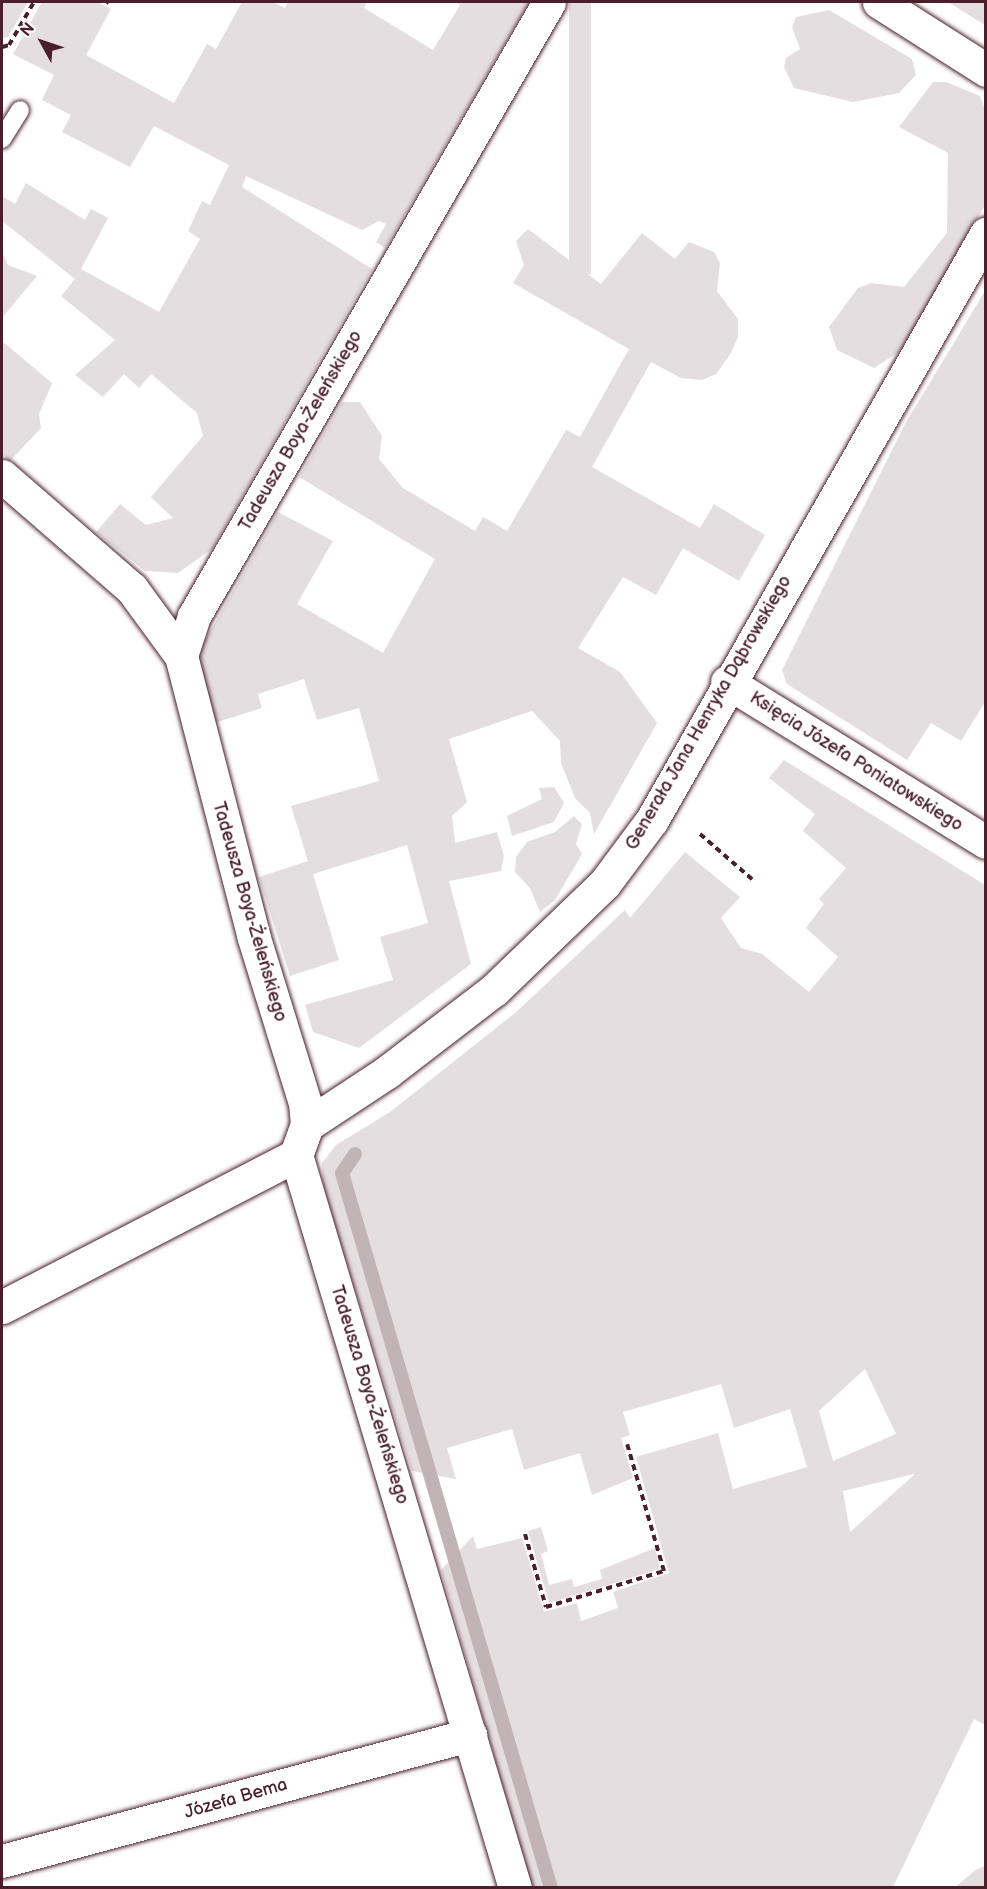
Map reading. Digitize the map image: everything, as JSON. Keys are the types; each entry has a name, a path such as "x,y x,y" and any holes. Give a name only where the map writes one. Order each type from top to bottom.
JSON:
{"street":[{"name":"Tadeusza Boya-Żeleńskiego","path":"515,1887 301,1140 181,656 194,616 549,2"},
{"path":"884,3 986,70"},
{"name":"Generała Jana Henryka Dąbrowskiego","path":"2,1307 301,1140 494,990 605,883 652,820 727,682 986,234"},
{"path":"2,476 132,589 181,656"},
{"name":"Księcia Józefa Poniatowskiego","path":"727,682 986,842"},
{"name":"Józefa Bema","path":"2,1861 470,1735"}],"lane":[{"path":"2,139 20,110"}],"path":[{"path":"2,47 9,45 34,2"},
{"path":"700,834 752,879"},
{"path":"525,1534 546,1607 664,1571 627,1444"}],"shaded area":[{"path":"2,2 28,2 8,37 2,38"},
{"path":"42,2 98,2 111,9 86,55 174,103 207,44 216,49 242,2 273,2 285,8 288,2 367,2 364,8 433,50 460,5 455,2 529,2 385,248 376,242 386,224 379,221 362,230 246,176 242,187 372,269 212,549 178,573 145,571 96,532 120,504 146,525 173,518 151,497 203,436 197,413 151,374 139,388 124,374 103,397 75,375 115,340 61,296 75,279 2,221 2,196 15,204 26,183 85,220 91,209 108,218 81,269 159,312 200,239 188,231 202,201 210,205 229,165 154,126 130,167 62,132 71,115 42,100 54,75 13,54"},
{"path":"569,2 591,2 591,274 569,274"},
{"path":"948,2 985,2 985,25"},
{"path":"829,10 912,59 916,75 899,93 853,102 794,88 784,67 786,58 800,49 792,27 796,17"},
{"path":"933,82 946,82 980,96 986,112 985,205 902,350 874,368 837,350 829,327 858,288 871,283 904,287 947,233 948,153 899,127"},
{"path":"528,229 601,284 642,233 675,259 689,242 714,252 720,263 717,291 738,319 738,337 731,353 716,374 702,380 681,378 651,362 592,467 700,528 714,504 765,535 739,581 683,548 656,595 623,577 578,648 620,672 657,723 594,834 590,813 575,798 561,763 560,741 532,711 449,739 467,802 452,816 455,843 497,832 504,856 501,871 449,881 471,964 359,1048 313,1032 305,1005 393,980 380,937 428,923 407,845 313,874 339,960 290,976 259,877 308,861 291,806 379,781 359,708 317,720 304,679 258,694 262,708 211,724 196,666 200,649 278,512 333,541 297,604 383,653 435,559 299,477 342,402 360,402 382,436 379,459 403,488 475,531 483,517 507,531 566,430 580,437 629,349 513,283 524,265 516,241"},
{"path":"2,252 8,265 37,276 2,318"},
{"path":"985,291 985,702 961,741 931,723 907,760 787,684 782,670 905,424"},
{"path":"2,341 52,383 39,414 41,428 10,461 2,454"},
{"path":"784,760 985,885 985,1725 974,1719 893,1887 531,1887 441,1570 473,1536 477,1549 522,1538 544,1612 577,1603 581,1621 618,1608 613,1592 669,1573 636,1457 718,1433 733,1489 807,1467 790,1409 734,1428 721,1384 623,1412 630,1435 621,1438 633,1478 592,1495 580,1453 524,1470 512,1429 447,1448 456,1479 412,1471 323,1187 322,1163 336,1145 390,1112 515,1013 625,910 630,918 685,852 740,897 721,918 741,948 762,954 809,992 838,957 806,928 824,904 819,899 846,868 803,831 815,814 769,778","holes":["865,1369 896,1434 833,1461 819,1411","914,1475 850,1532 843,1491"]},
{"path":"554,787 564,803 554,822 512,836 507,816 542,799 539,788"},
{"path":"574,816 582,824 576,844 582,854 555,900 540,912 530,888 515,872 516,857 527,842 555,832"},
{"path":"541,1527 548,1551 541,1554 549,1585 572,1579 574,1587 602,1579 600,1570 655,1548 660,1569 549,1603 528,1531"},
{"path":"985,1866 985,1887 955,1887 977,1869"}],"waterway":[{"path":"355,1154 342,1173 551,1888"}]}
